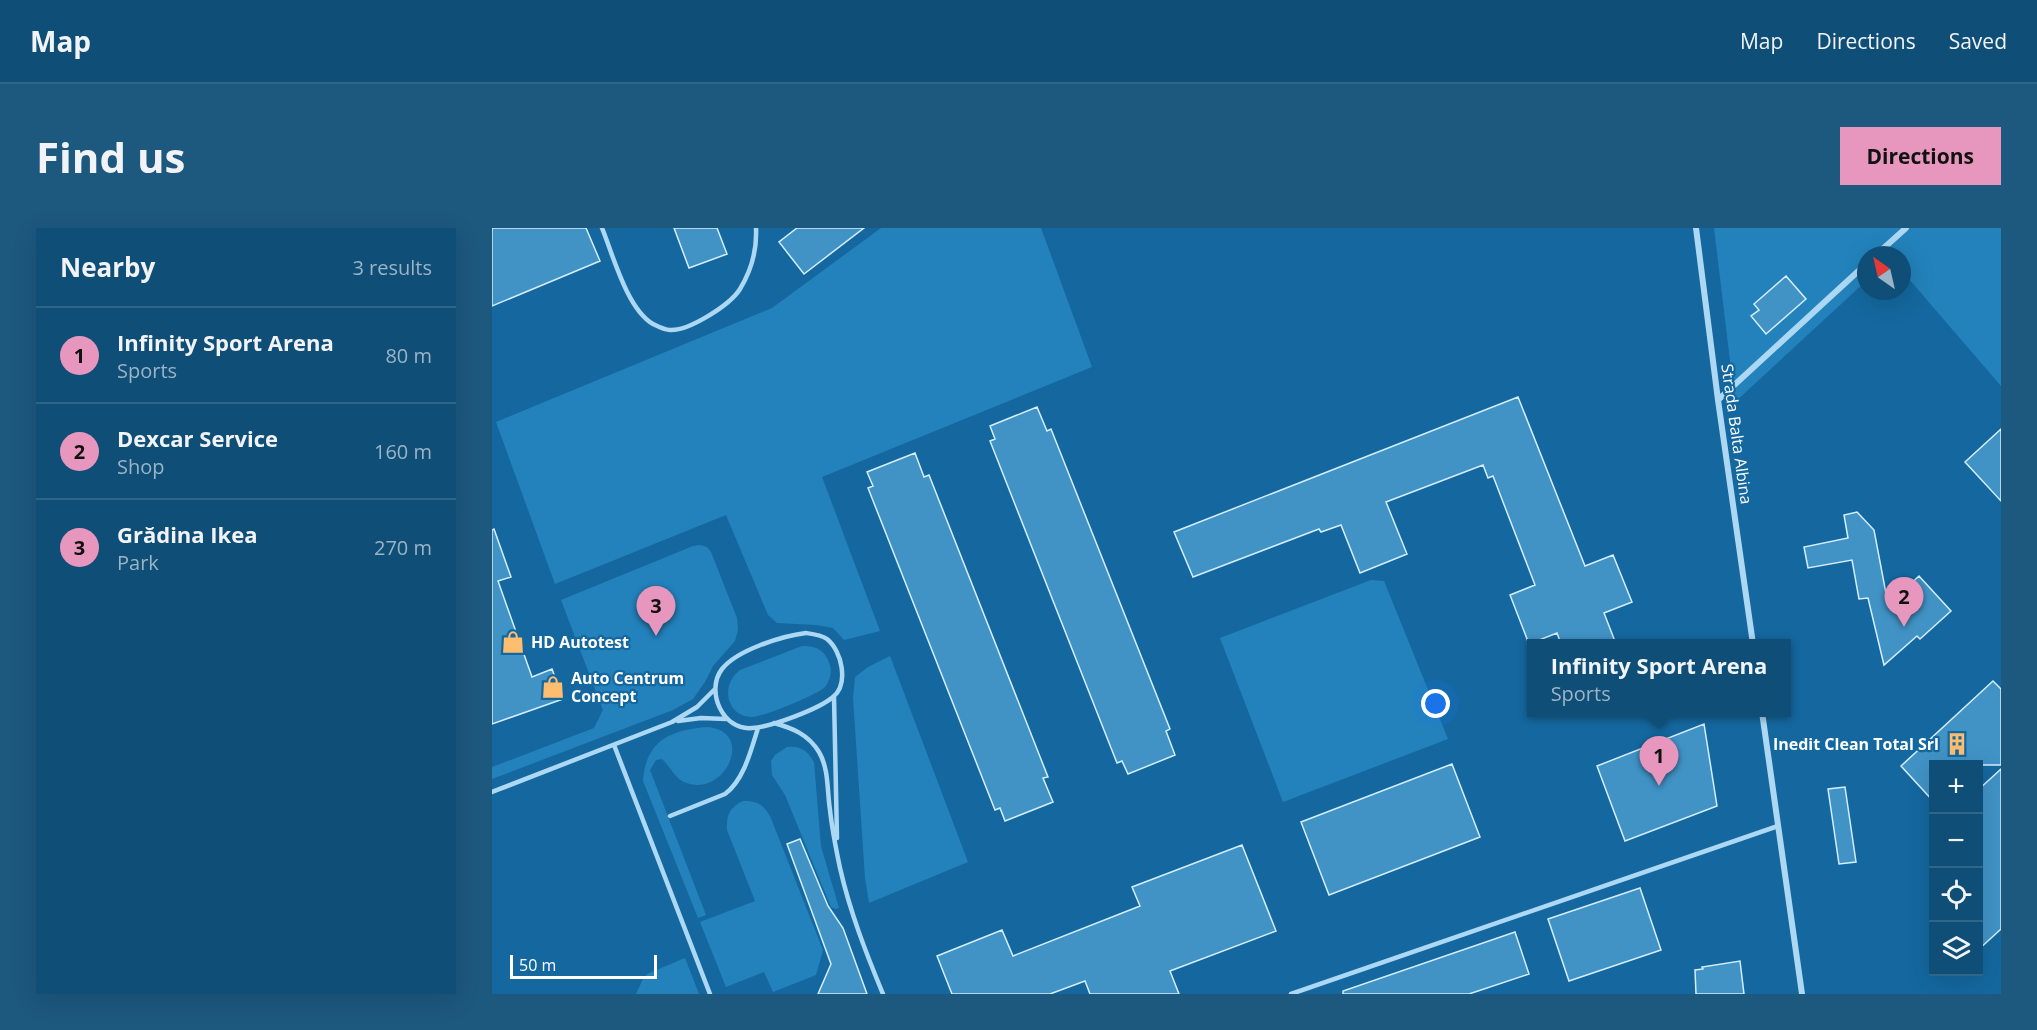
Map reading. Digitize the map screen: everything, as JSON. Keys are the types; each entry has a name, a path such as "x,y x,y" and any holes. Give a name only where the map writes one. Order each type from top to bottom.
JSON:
{"street":[{"name":"Strada Balta Albina","path":"1696,228 1751,639"},
{"path":"1886,246 1906,228"},
{"path":"1718,399 1857,272"},
{"path":"1763,717 1802,994"}],"lane":[{"path":"602,228 637,309 653,324 670,330 689,326 706,317 739,291 753,264 756,228"},
{"path":"806,633 818,634 827,639 839,657 842,678 840,689 834,697 774,723 758,728 739,727 726,719 718,705 715,689 722,669 737,657 778,639 806,633"},
{"path":"492,792 672,722 697,707 715,689"},
{"path":"834,697 837,850"},
{"path":"672,722 701,718 726,719"},
{"path":"774,723 803,734 820,753 844,884 857,927 883,994"},
{"path":"670,816 731,790 743,769 758,728"},
{"path":"614,745 710,994"},
{"path":"1291,994 1778,826"}],"shaded area":[{"path":"881,228 1041,228 1092,367 822,477 880,631 844,640 833,628 777,623 768,615 726,515 555,584 496,422 772,308"},
{"path":"1714,228 2001,228 2001,386 1911,281 1911,246 1857,246 1857,289 1735,402"},
{"path":"700,545 707,547 711,552 737,618 738,630 735,641 713,666 693,699 673,710 492,779 492,767 594,728 603,710 561,600"},
{"path":"1371,580 1384,581 1448,739 1283,802 1220,638"},
{"path":"802,646 816,648 826,656 831,671 825,687 802,700 758,716 743,715 736,711 729,699 728,691 734,676 740,670"},
{"path":"890,656 968,862 869,903 865,878 853,698 855,677 868,667"},
{"path":"707,727 722,731 730,740 732,751 729,763 722,774 711,782 699,785 684,782 662,759 656,760 650,770 706,915 698,918 643,781 649,756 663,740 682,731"},
{"path":"787,747 803,750 814,762 821,846 839,908 836,909 831,907 785,795 772,775 771,761 775,755"},
{"path":"743,801 759,804 770,816 823,950 816,975 773,992 764,972 726,987 700,922 755,901 727,830 730,812"},
{"path":"685,958 699,994 636,994 647,974"}],"building":[{"path":"492,228 586,228 600,261 492,306"},
{"path":"674,228 717,228 727,254 689,268"},
{"path":"797,228 864,228 804,274 779,242"},
{"path":"1786,276 1806,299 1766,334 1751,316 1759,310 1754,304"},
{"path":"1518,397 1585,566 1613,555 1632,602 1604,613 1614,639 1559,639 1557,633 1542,639 1527,639 1510,595 1535,585 1493,476 1488,478 1483,465 1386,502 1407,554 1360,573 1341,525 1321,532 1319,529 1193,577 1174,532"},
{"path":"1037,407 1047,431 1051,429 1170,729 1166,731 1175,755 1128,774 1122,761 1117,763 990,441 995,439 990,426"},
{"path":"2001,429 2001,501 1965,462"},
{"path":"915,453 924,477 929,475 1048,777 1043,778 1053,802 1005,821 1000,808 995,810 868,488 873,486 867,472"},
{"path":"1857,512 1874,530 1888,604 1919,576 1951,611 1920,639 1917,636 1884,665 1868,598 1859,599 1852,560 1808,568 1804,547 1848,538 1844,515"},
{"path":"494,529 511,577 498,581 532,677 552,669 563,699 492,724 492,530"},
{"name":"Inedit Clean Total Srl","path":"1993,681 2001,689 2001,765 1983,765 1983,760 1929,760 1929,797 1901,766"},
{"path":"1704,724 1717,806 1625,841 1597,766"},
{"path":"1452,764 1480,837 1329,895 1301,822"},
{"path":"2001,769 2001,929 1983,945 1983,814 1983,785"},
{"path":"1845,787 1856,862 1839,864 1828,789"},
{"path":"800,839 828,906 843,928 867,994 818,994 831,964 787,844"},
{"path":"1242,845 1276,931 1170,971 1179,994 1090,994 1085,981 1050,994 952,994 937,956 1002,930 1013,956 1140,906 1132,887"},
{"path":"1640,888 1661,950 1569,981 1548,919"},
{"path":"1515,932 1529,974 1469,994 1343,994 1343,991"},
{"path":"1740,961 1744,994 1696,994 1695,970"}],"place":[{"name":"Dexcar Service","path":"1904,627"},
{"name":"Grădina Ikea","path":"656,636"},
{"name":"HD Autotest","path":"513,642"},
{"name":"Auto Centrum Concept","path":"553,687"},
{"name":"Inedit Clean Total Srl","path":"1957,744"},
{"name":"Infinity Sport Arena","path":"1659,786"}]}
